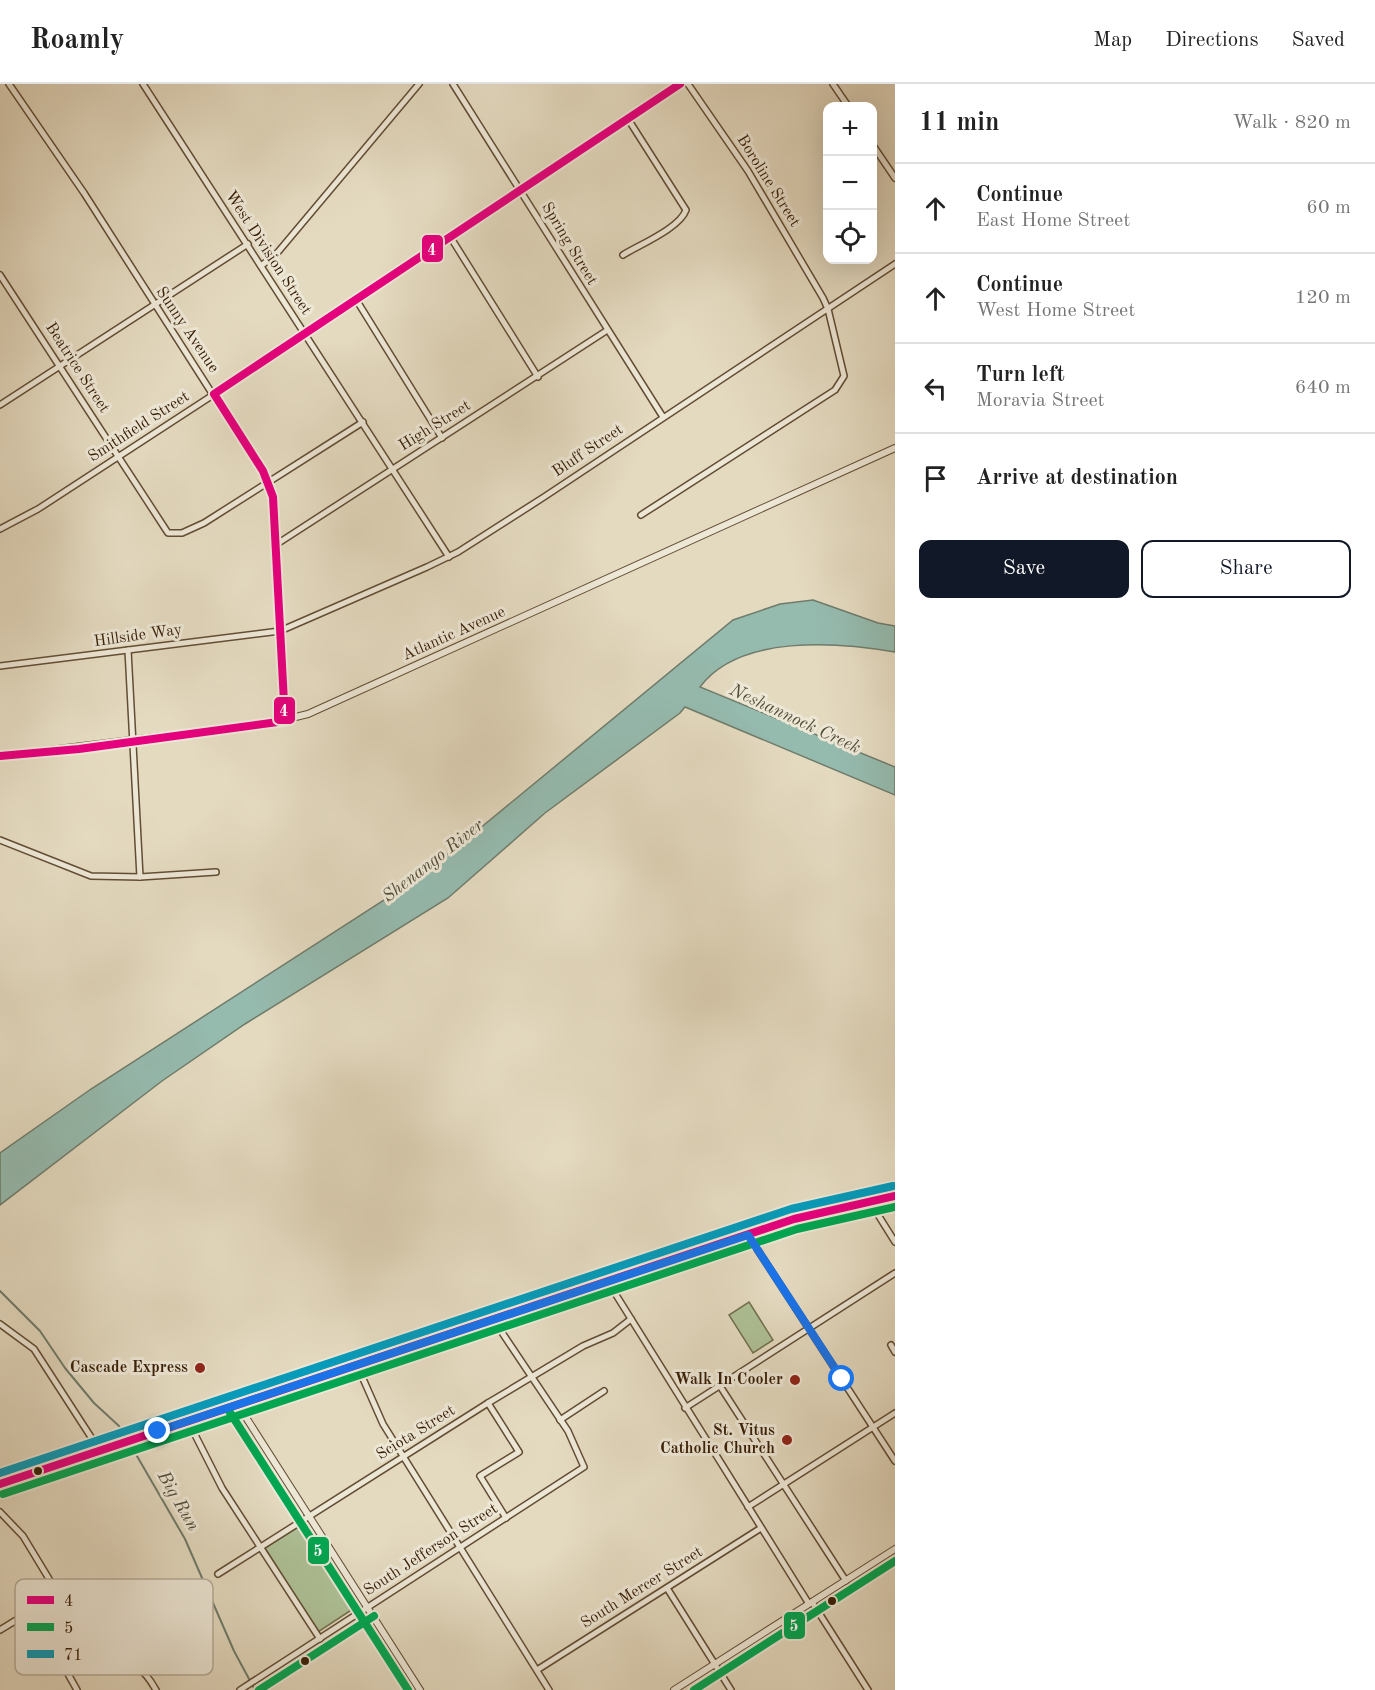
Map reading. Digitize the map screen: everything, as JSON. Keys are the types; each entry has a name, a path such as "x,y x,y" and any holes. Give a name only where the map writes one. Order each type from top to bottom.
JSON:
{"main road":[{"path":"0,1484 810,1215 895,1197"}],"street":[{"name":"Sunny Avenue","path":"9,84 214,394 268,481 273,497 277,544 285,721"},
{"name":"West Division Street","path":"142,84 248,244 449,557"},
{"path":"261,266 279,252 419,84"},
{"name":"Spring Street","path":"453,84 522,191 606,331 663,417"},
{"name":"Smithfield Street","path":"0,529 38,509 357,301 680,84"},
{"name":"Boroline Street","path":"641,515 830,393 842,382 844,370 828,309 748,171 688,84"},
{"path":"833,84 845,102"},
{"path":"623,255 663,231 686,210 628,119"},
{"path":"877,150 895,178"},
{"path":"451,238 538,377"},
{"path":"0,405 248,244"},
{"name":"Bluff Street","path":"280,631 449,557 895,264"},
{"name":"Beatrice Street","path":"0,275 164,530 172,534 204,523 268,481"},
{"path":"357,301 442,438"},
{"name":"High Street","path":"277,544 606,331"},
{"path":"268,481 363,423"},
{"name":"Atlantic Avenue","path":"0,756 285,721 354,694 895,448"},
{"name":"Hillside Way","path":"0,666 280,631"},
{"path":"128,650 140,876"},
{"path":"0,840 88,875 140,876 216,872"},
{"path":"870,1202 895,1242"},
{"path":"748,1235 895,1461"},
{"path":"685,1408 895,1273"},
{"path":"608,1281 748,1508 868,1690"},
{"path":"497,1318 503,1334 560,1420 604,1391"},
{"name":"Sciota Street","path":"218,1574 531,1376 613,1333 631,1319"},
{"path":"0,1324 34,1349 100,1451"},
{"path":"891,1345 895,1352"},
{"path":"357,1365 376,1413 549,1690"},
{"path":"720,1386 846,1581"},
{"path":"488,1403 519,1452 480,1476 506,1518"},
{"path":"238,1405 420,1690"},
{"path":"748,1508 895,1413"},
{"name":"South Jefferson Street","path":"242,1689 584,1467 560,1420"},
{"path":"188,1421 212,1470 259,1547 320,1639"},
{"path":"0,1512 23,1536 50,1579"},
{"name":"South Mercer Street","path":"537,1670 761,1528"},
{"path":"674,1690 895,1549"},
{"path":"667,1588 731,1690"},
{"path":"0,1630 15,1621"},
{"path":"69,1675 77,1690"},
{"path":"147,1675 156,1690"}],"green space":[{"path":"749,1302 773,1340 753,1353 729,1315"},
{"path":"306,1522 359,1605 318,1632 265,1548"}],"water":[{"path":"813,600 878,623 895,626 895,652 872,648 819,645 764,650 739,658 717,670 700,687 895,767 895,795 685,707 545,813 448,898 245,1024 162,1081 0,1205 0,1153 91,1089 409,884 733,620 780,604"}],"waterway":[{"name":"Big Run","path":"0,1291 40,1331 65,1368 94,1403 119,1426 127,1440"},
{"name":"Big Run","path":"130,1444 185,1539 202,1579"},
{"name":"Big Run","path":"213,1603 234,1651 255,1690"}],"transit line":[{"name":"4","path":"0,756 79,749 285,721 273,497 263,471 214,394 680,84"},
{"name":"71","path":"0,1473 791,1209 893,1186"},
{"name":"4","path":"0,1484 794,1219 895,1196"},
{"name":"5","path":"3,1494 797,1229 895,1207"},
{"name":"5","path":"229,1411 408,1690"},
{"name":"5","path":"694,1690 895,1561"},
{"name":"5","path":"259,1690 374,1616"}],"place":[{"name":"Cascade Express","path":"200,1368"},
{"name":"Walk In Cooler","path":"795,1380"},
{"name":"St. Vitus Catholic Church","path":"787,1440"}],"route":[{"path":"158,1431 748,1235 842,1379"}],"water label":[{"name":"Neshannock Creek","path":"795,719"},
{"name":"Shenango River","path":"433,861"}]}
